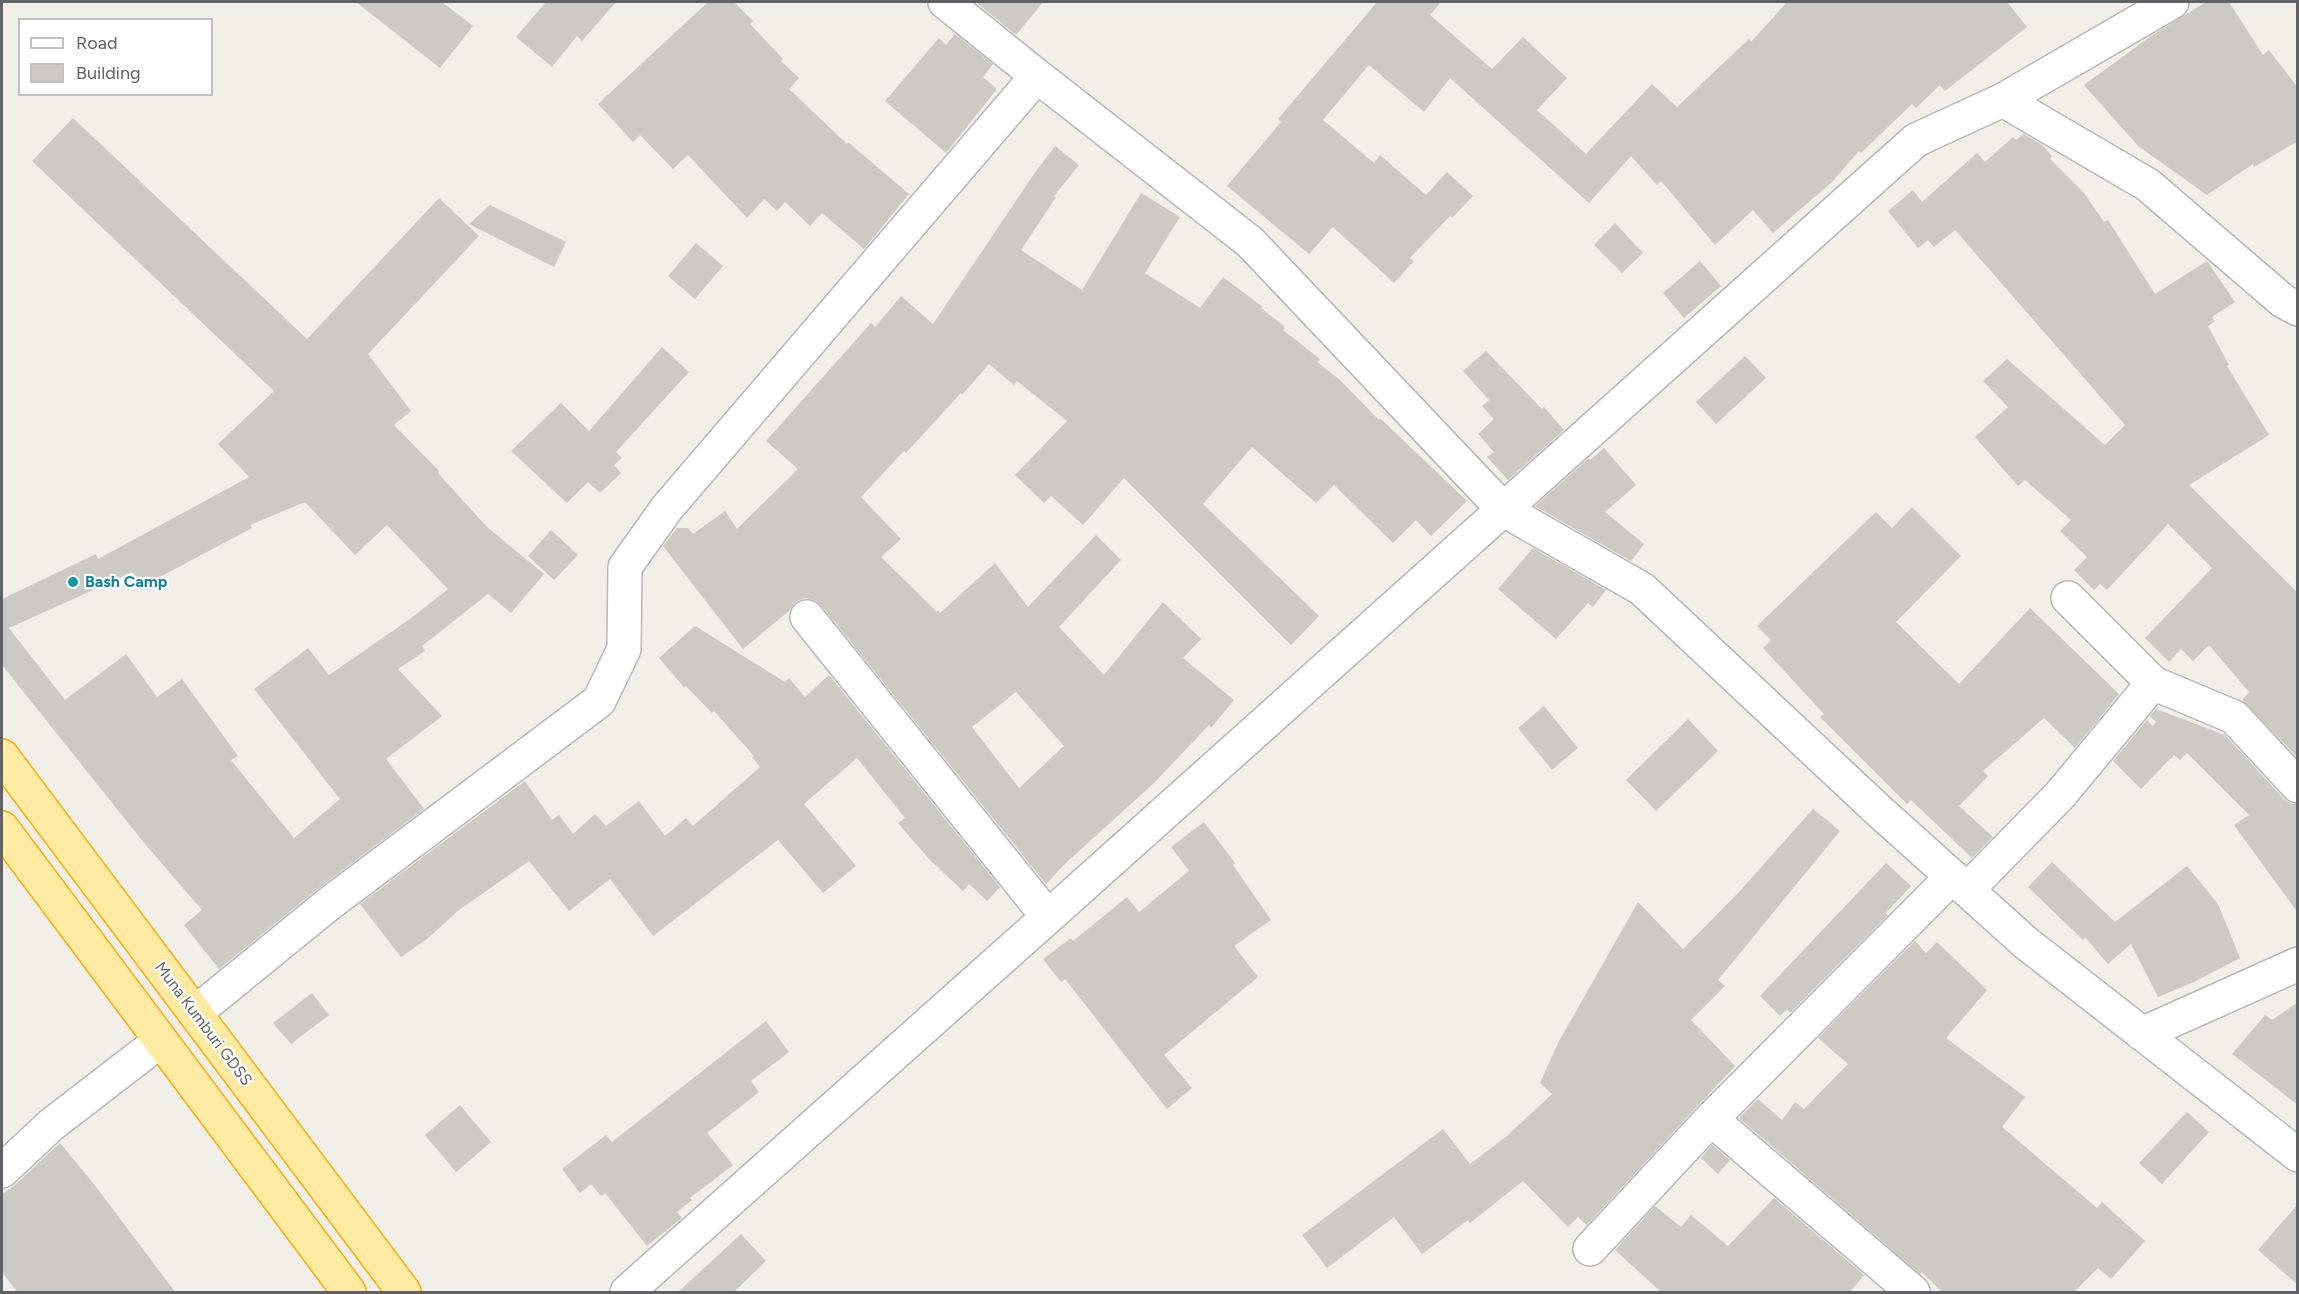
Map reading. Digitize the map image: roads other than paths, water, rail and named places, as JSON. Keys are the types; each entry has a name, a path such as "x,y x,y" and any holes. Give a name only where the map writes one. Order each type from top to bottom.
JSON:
{"highway":[{"name":"Muna Kumburi GDSS","path":"2,756 404,1293"},
{"path":"2,828 349,1293"}],"street":[{"path":"945,2 1250,242 1504,510 1642,589 2026,943 2298,1155"},
{"path":"627,1293 1916,140 2003,100 2172,2"},
{"path":"195,1013 330,903 600,701 624,649 625,567 667,508 1037,76"},
{"path":"2003,100 2148,185 2283,301 2298,309"},
{"path":"2068,598 2153,683 2234,717 2298,786"},
{"path":"807,617 1048,917"},
{"path":"1590,1249 1711,1119 1960,884 2060,795 2153,683"},
{"path":"2142,1034 2298,964"},
{"path":"2,1171 51,1125 160,1041"},
{"path":"1711,1119 1913,1293"}],"place":[{"name":"Bash Camp","path":"73,582"}]}
